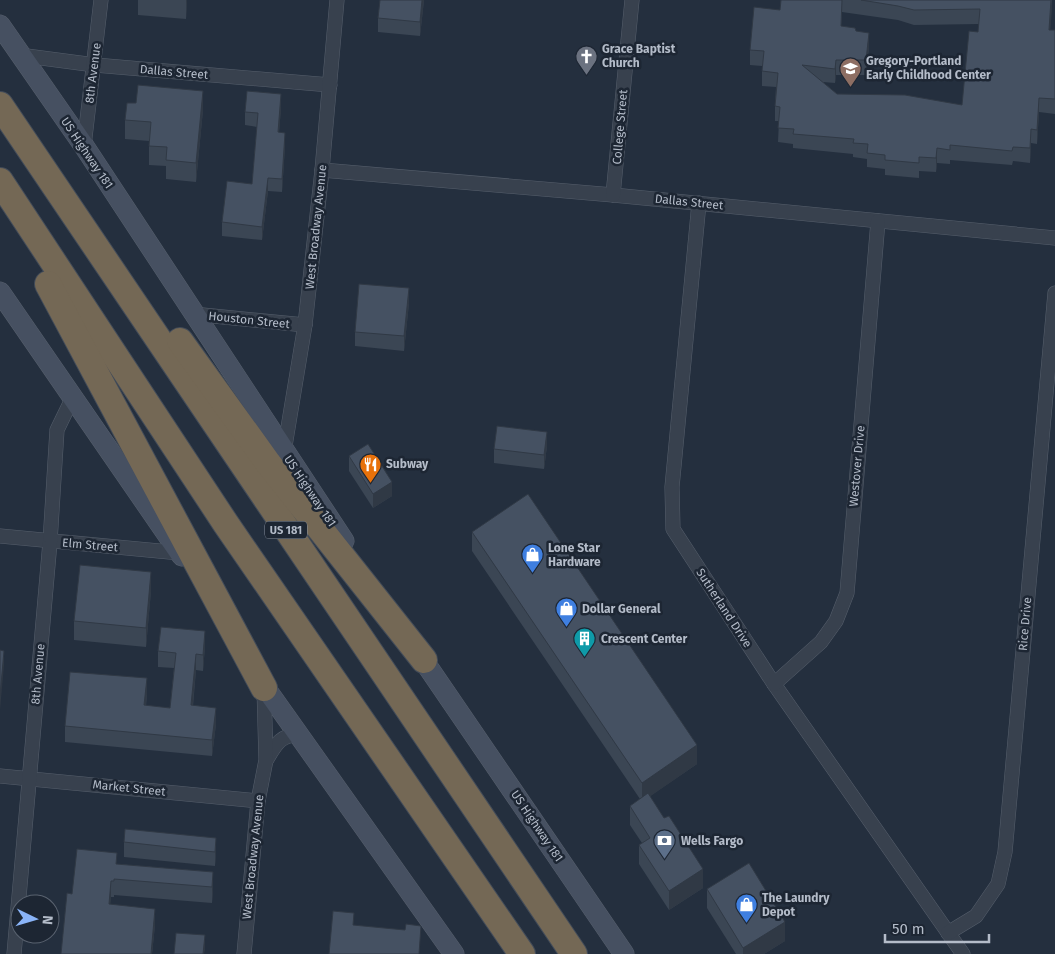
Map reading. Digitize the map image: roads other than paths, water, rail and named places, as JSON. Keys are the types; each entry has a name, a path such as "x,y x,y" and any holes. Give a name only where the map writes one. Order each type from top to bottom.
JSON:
{"highway":[{"path":"0,93 268,463 424,660"},
{"name":"US 181","path":"0,105 574,954"},
{"path":"0,181 226,524 522,954"},
{"path":"0,204 61,305 264,688"}],"main road":[{"name":"US Highway 181","path":"0,25 19,55 84,146 284,452 624,954"},
{"path":"0,292 180,553 264,688 454,954"}],"street":[{"name":"8th Avenue","path":"84,146 95,65 101,0"},
{"name":"West Broadway Avenue","path":"284,452 305,325 322,170 337,0"},
{"name":"College Street","path":"613,195 632,0"},
{"name":"Dallas Street","path":"19,55 95,65 330,85"},
{"name":"Dallas Street","path":"322,170 613,195 1055,238"},
{"name":"Sutherland Drive","path":"699,203 672,487 673,529 774,684 963,954"},
{"name":"Westover Drive","path":"774,684 820,642 836,621 847,593 878,221"},
{"name":"Rice Drive","path":"948,933 976,916 998,884 1005,852 1055,293"},
{"name":"Houston Street","path":"193,314 305,325"},
{"name":"8th Avenue","path":"14,954 50,542 57,430 73,397"},
{"name":"Elm Street","path":"0,536 180,553"},
{"name":"West Broadway Avenue","path":"244,954 258,801 266,760 264,688"},
{"name":"West Broadway Avenue","path":"266,760 278,741 287,735 298,734"},
{"name":"Market Street","path":"0,776 258,801"}],"place":[{"name":"Grace Baptist Church","path":"586,75"},
{"name":"Gregory-Portland Early Childhood Center","path":"850,87"},
{"name":"Subway","path":"370,483"},
{"name":"Lone Star Hardware","path":"532,574"},
{"name":"Dollar General","path":"566,628"},
{"name":"Crescent Center","path":"585,658"},
{"name":"Wells Fargo","path":"665,860"},
{"name":"The Laundry Depot","path":"746,924"}]}
